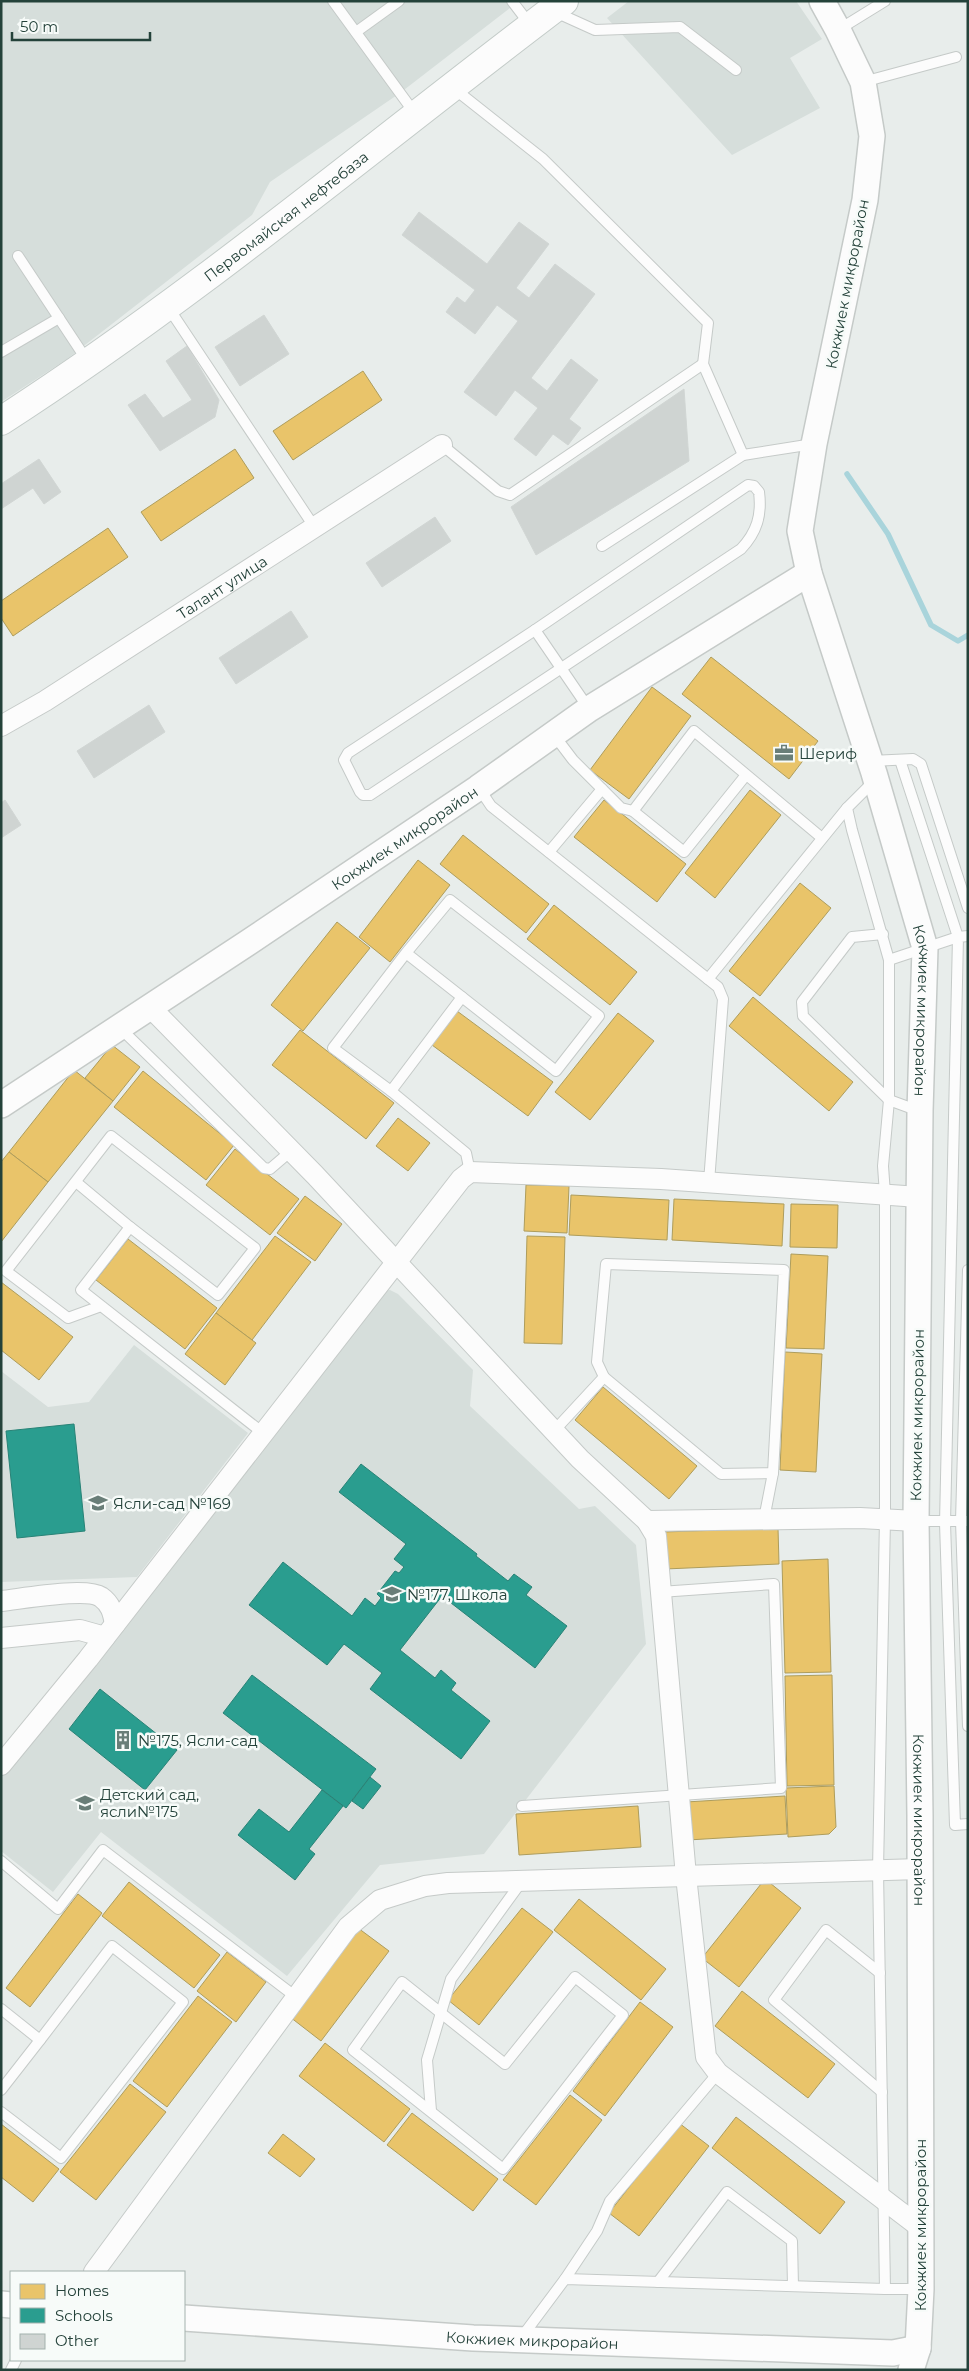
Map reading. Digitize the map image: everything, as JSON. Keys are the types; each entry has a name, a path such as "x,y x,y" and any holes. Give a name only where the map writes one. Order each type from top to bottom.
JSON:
{"main road":[{"name":"Первомайская нефтебаза","path":"1,421 89,363 248,248 553,9"}],"street":[{"name":"Кокжиек микрорайон","path":"185,2318 473,2338 893,2353 914,2359 921,2289 920,1869 916,1521 920,1111 925,948 873,770 810,573 800,531 814,444 865,200 872,136 863,82 822,1"},
{"name":"Талант улица","path":"1,726 315,528 442,445"},
{"name":"Кокжиек микрорайон","path":"1,1105 478,788 589,709 810,573"},
{"path":"150,1007 291,1150 580,1459 647,1521 656,1536 686,1876 706,2057 718,2073 921,2228"},
{"path":"1,1765 110,1630 461,1179 470,1172 709,1182 920,1197"},
{"path":"647,1521 885,1519 916,1521"},
{"path":"1,1601 81,1593 101,1596 112,1608 110,1630"},
{"path":"1,1638 80,1630 110,1630"},
{"path":"95,2271 348,1927 380,1900 425,1886 522,1881 920,1869"}],"lane":[{"path":"333,1 417,116"},
{"path":"356,32 399,1"},
{"path":"512,1 553,9 594,30 680,26 736,70"},
{"path":"838,30 885,1"},
{"path":"863,82 956,57"},
{"path":"452,87 542,159 708,323 703,364 743,455"},
{"path":"18,256 89,363"},
{"path":"167,307 315,528"},
{"path":"1,352 59,318"},
{"path":"442,445 498,491 510,495 703,364"},
{"path":"602,546 743,455 814,444"},
{"path":"754,486 759,492 760,513 757,526 751,538 741,549 563,669 370,795 363,795 360,792 344,760 348,753 535,630 743,487 754,486"},
{"path":"535,630 589,709"},
{"path":"633,811 694,731 822,838"},
{"path":"553,734 573,760 622,808 633,811 684,852 746,775"},
{"path":"708,979 847,808 873,770 900,760 913,759 921,764 968,908"},
{"path":"900,760 963,937 945,1523 955,1825 968,1824"},
{"path":"478,788 491,806 718,988 723,999 709,1182"},
{"path":"549,852 602,789"},
{"path":"847,808 889,960 889,1100 883,1166 885,1194 885,1519 878,1870 885,2288"},
{"path":"406,953 556,1070 599,1016 450,900 406,953 333,1048 466,1153 470,1172"},
{"path":"883,934 852,938 802,1002 803,1016 889,1100 920,1111"},
{"path":"889,960 963,937"},
{"path":"391,1092 462,997"},
{"path":"120,1027 264,1168 270,1169 291,1150"},
{"path":"76,1182 130,1227 218,1295 255,1248 112,1136 6,1271 68,1318 101,1306"},
{"path":"130,1227 81,1290 263,1432"},
{"path":"764,1519 773,1473 784,1270 606,1264 597,1362 604,1377 721,1474 773,1473"},
{"path":"968,1270 964,1521 968,1726"},
{"path":"554,1432 604,1377"},
{"path":"916,1521 945,1523 964,1521"},
{"path":"522,1806 781,1788 774,1584 660,1592"},
{"path":"1,1861 58,1909 103,1850 296,1997"},
{"path":"431,2111 426,2060 451,1979 522,1881"},
{"path":"880,1973 826,1930 774,2000 882,2092"},
{"path":"1,2090 112,1946 183,2002 61,2158 1,2112"},
{"path":"575,1977 623,2016 503,2169 353,2050 402,1982 441,2014 505,2064 575,1977"},
{"path":"1,2009 40,2040"},
{"path":"521,2339 565,2279 597,2230 610,2202 718,2073"},
{"path":"658,2282 728,2192 792,2241 793,2286"},
{"path":"565,2279 921,2289"}],"shaded area":[{"path":"1,1 519,1 400,93 270,182 252,215 67,359 1,402"},
{"path":"629,1 796,1 822,39 790,58 820,108 732,155 607,18"},
{"name":"№177, Школа","path":"390,1290 398,1294 473,1370 470,1406 579,1509 595,1506 636,1545 646,1644 484,1854 380,1865 287,1976 101,1832 53,1892 1,1851 1,1774 383,1291"},
{"name":"Ясли-сад №169","path":"134,1345 248,1433 137,1577 1,1582 1,1371 48,1407 89,1402"}],"building: Homes":[{"path":"363,371 382,400 293,460 273,431"},
{"path":"235,449 254,478 161,541 141,512"},
{"path":"108,528 128,557 13,636 1,618 1,601"},
{"path":"711,657 818,741 789,779 682,694"},
{"path":"652,687 691,716 629,799 590,770"},
{"path":"750,790 781,815 715,898 685,873"},
{"path":"604,800 686,864 657,902 574,837"},
{"path":"463,835 549,904 526,933 440,864"},
{"path":"418,860 450,885 390,962 359,937"},
{"path":"800,883 831,908 760,996 729,971"},
{"path":"554,905 637,972 610,1005 527,939"},
{"path":"337,922 370,948 303,1031 271,1005"},
{"path":"753,997 853,1082 829,1111 729,1026"},
{"path":"457,1011 553,1082 528,1116 432,1045"},
{"path":"618,1013 654,1041 590,1120 555,1092"},
{"path":"300,1030 394,1103 366,1139 272,1065"},
{"path":"112,1045 140,1067 113,1101 85,1078"},
{"path":"74,1070 113,1101 48,1182 9,1152"},
{"path":"143,1071 234,1145 206,1180 114,1107"},
{"path":"398,1118 430,1143 408,1171 376,1146"},
{"path":"235,1149 299,1199 270,1235 206,1185"},
{"path":"9,1152 48,1182 1,1242 1,1162"},
{"path":"526,1185 569,1186 567,1233 524,1231"},
{"path":"571,1195 669,1200 667,1240 569,1235"},
{"path":"305,1196 342,1224 315,1261 277,1233"},
{"path":"674,1199 784,1204 782,1246 672,1240"},
{"path":"791,1204 838,1205 837,1248 790,1247"},
{"path":"275,1236 311,1262 252,1340 216,1313"},
{"path":"527,1236 565,1237 562,1344 524,1343"},
{"path":"128,1239 217,1308 185,1349 96,1280"},
{"path":"791,1254 828,1256 824,1349 786,1348"},
{"path":"1,1282 73,1337 39,1380 1,1350"},
{"path":"216,1313 256,1343 225,1385 185,1354"},
{"path":"785,1352 822,1354 816,1472 780,1470"},
{"path":"603,1387 697,1466 669,1499 575,1420"},
{"path":"778,1528 779,1564 665,1569 664,1532"},
{"path":"828,1559 831,1672 785,1673 782,1561"},
{"path":"832,1675 834,1785 787,1786 785,1676"},
{"path":"834,1786 836,1827 829,1834 788,1837 786,1788"},
{"path":"785,1796 787,1834 688,1840 686,1802"},
{"path":"638,1806 641,1847 519,1855 516,1814"},
{"path":"765,1879 801,1908 739,1987 702,1958"},
{"path":"129,1882 220,1955 194,1988 102,1916"},
{"path":"78,1894 102,1913 30,2007 6,1988"},
{"path":"579,1899 666,1969 641,2000 554,1930"},
{"path":"522,1908 553,1932 479,2025 448,2000"},
{"path":"358,1928 389,1951 321,2041 290,2017"},
{"path":"227,1952 266,1982 236,2022 197,1991"},
{"path":"742,1991 835,2064 808,2098 715,2026"},
{"path":"198,1996 232,2022 167,2107 133,2081"},
{"path":"640,2002 673,2027 605,2116 573,2091"},
{"path":"325,2043 410,2109 384,2142 299,2076"},
{"path":"130,2084 166,2112 96,2200 60,2172"},
{"path":"570,2095 602,2120 536,2205 503,2180"},
{"path":"412,2113 498,2179 473,2211 387,2145"},
{"path":"736,2117 845,2202 820,2234 712,2148"},
{"path":"679,2123 709,2146 639,2236 609,2213"},
{"path":"1,2124 59,2169 33,2202 1,2177"},
{"path":"283,2134 315,2159 300,2177 268,2153"}],"building: Schools":[{"path":"74,1424 85,1531 17,1538 6,1431"},
{"path":"361,1464 477,1554 476,1556 508,1581 514,1574 532,1587 526,1595 567,1626 535,1668 442,1596 400,1650 435,1678 441,1670 456,1683 451,1690 490,1721 461,1759 370,1689 382,1673 344,1644 327,1665 249,1605 283,1562 352,1616 365,1598 375,1606 381,1598 377,1594 395,1571 399,1573 404,1567 394,1559 406,1544 339,1492"},
{"path":"252,1675 376,1769 346,1808 223,1713"},
{"name":"№175, Ясли-сад","path":"100,1689 177,1750 145,1790 69,1729"},
{"path":"370,1777 381,1786 363,1809 352,1801"},
{"path":"322,1790 343,1806 309,1849 315,1854 295,1880 238,1835 259,1809 289,1832"}],"building: Other":[{"path":"419,212 487,264 519,222 549,244 516,288 529,298 555,264 595,294 531,378 547,391 571,359 598,380 569,419 581,428 568,445 553,434 536,456 514,439 538,408 515,390 496,416 464,392 518,321 497,305 475,334 446,312 457,297 465,303 475,290 402,235"},
{"path":"264,315 289,354 240,386 215,347"},
{"path":"187,346 219,400 215,417 160,451 128,405 145,394 163,418 192,400 166,361"},
{"path":"684,389 689,461 536,555 511,507"},
{"path":"39,459 61,492 44,504 33,488 1,509 1,484"},
{"path":"435,517 451,541 382,587 366,563"},
{"path":"291,611 308,637 236,684 219,658"},
{"path":"149,705 165,732 94,778 77,751"},
{"path":"5,800 21,825 1,838 1,803"}],"waterway":[{"path":"847,474 888,534 931,625 958,641 968,635"}],"place":[{"name":"Шериф","path":"784,753"},
{"name":"Ясли-сад №169","path":"98,1503"},
{"name":"№177, Школа","path":"392,1594"},
{"name":"№175, Ясли-сад","path":"123,1740"},
{"name":"Детский сад, ясли№175","path":"85,1803"}]}
